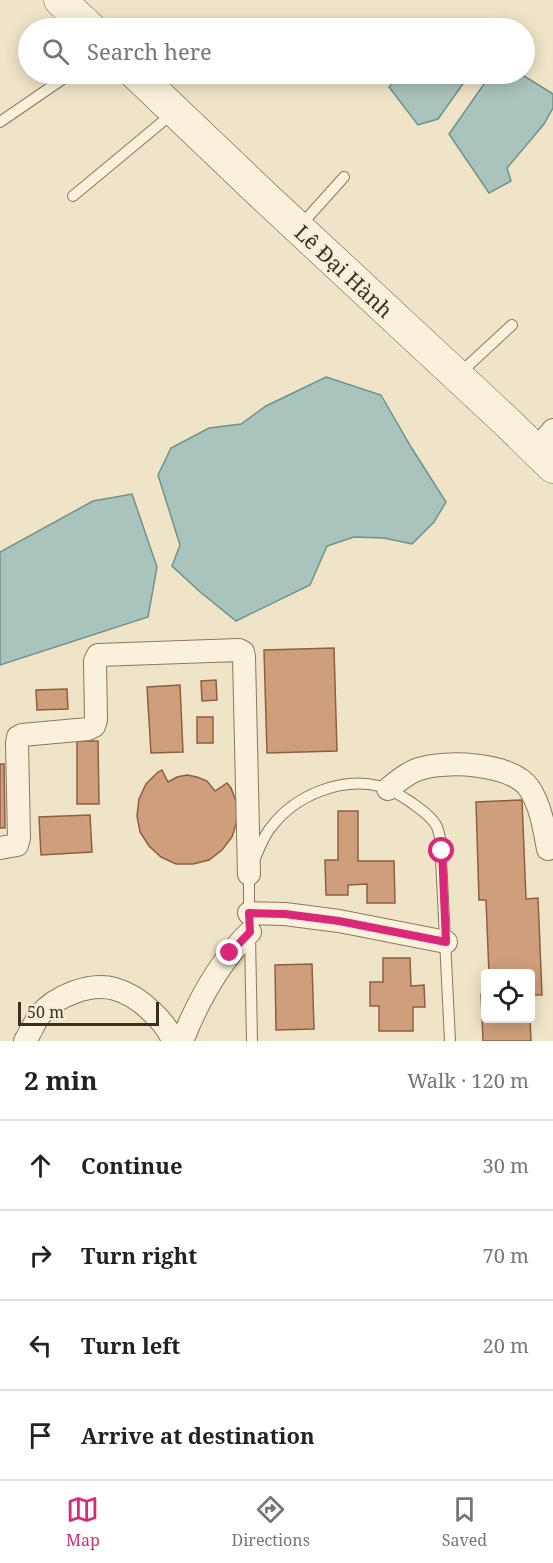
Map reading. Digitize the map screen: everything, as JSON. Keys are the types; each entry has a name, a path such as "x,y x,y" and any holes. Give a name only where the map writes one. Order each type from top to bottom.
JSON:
{"main road":[{"path":"60,0 79,18"},
{"name":"Lê Đại Hành","path":"147,84 458,376 548,449"}],"street":[{"path":"0,848 17,845 20,838 18,737 88,729 94,726 96,720 95,661 98,655 239,650 243,652 244,657 249,874"},
{"path":"388,789 411,772 433,765 465,765 509,774 522,780 529,787 542,816 548,849"},
{"path":"182,1041 202,998 250,922 285,914 339,921 446,942"},
{"path":"25,1041 39,1016 61,999 82,990 106,988 131,995 144,1004 162,1023 173,1041"}],"lane":[{"path":"0,122 55,84"},
{"path":"73,196 176,111"},
{"path":"298,228 344,177"},
{"path":"458,376 512,325"},
{"path":"252,1041 249,874 273,824 285,812 322,790 355,784 388,789 409,801 436,825 441,838 450,1041"}],"water":[{"path":"535,83 553,94 553,108 544,124 507,168 511,181 489,193 449,134 484,84"},
{"path":"392,84 463,84 438,119 418,125 389,87"},
{"path":"326,377 381,395 446,502 434,522 412,544 384,538 354,537 327,546 310,585 236,621 172,566 180,545 158,475 171,448 209,428 241,424 266,406"},
{"path":"132,494 157,567 148,617 0,665 0,552 93,501"}],"building":[{"path":"334,648 337,751 267,753 264,650"},
{"path":"216,680 217,700 202,701 201,681"},
{"path":"180,685 183,752 151,753 147,687"},
{"path":"67,689 68,709 37,710 36,690"},
{"path":"197,717 213,717 213,743 197,743"},
{"path":"77,741 98,741 99,804 77,804"},
{"path":"0,764 4,764 5,828 0,828"},
{"path":"162,770 168,782 187,775 207,781 215,791 227,783 231,788 237,804 237,821 232,837 222,850 209,860 193,864 176,864 161,857 149,846 140,832 137,816 139,799 146,784"},
{"path":"522,800 526,899 538,898 542,995 535,995 535,969 489,969 486,900 479,900 476,802"},
{"path":"338,811 358,811 358,861 394,861 395,903 367,903 367,884 348,885 348,895 326,895 325,860 338,860"},
{"path":"90,815 92,852 41,855 39,817"},
{"path":"383,958 410,958 411,986 424,985 425,1007 413,1007 413,1031 379,1031 379,1006 370,1006 370,982 383,982"},
{"path":"312,964 314,1029 276,1030 275,965"},
{"path":"482,1023 530,1023 531,1041 483,1041"}],"route":[{"path":"230,953 250,932 249,913 285,914 339,921 446,942 442,851"}]}
